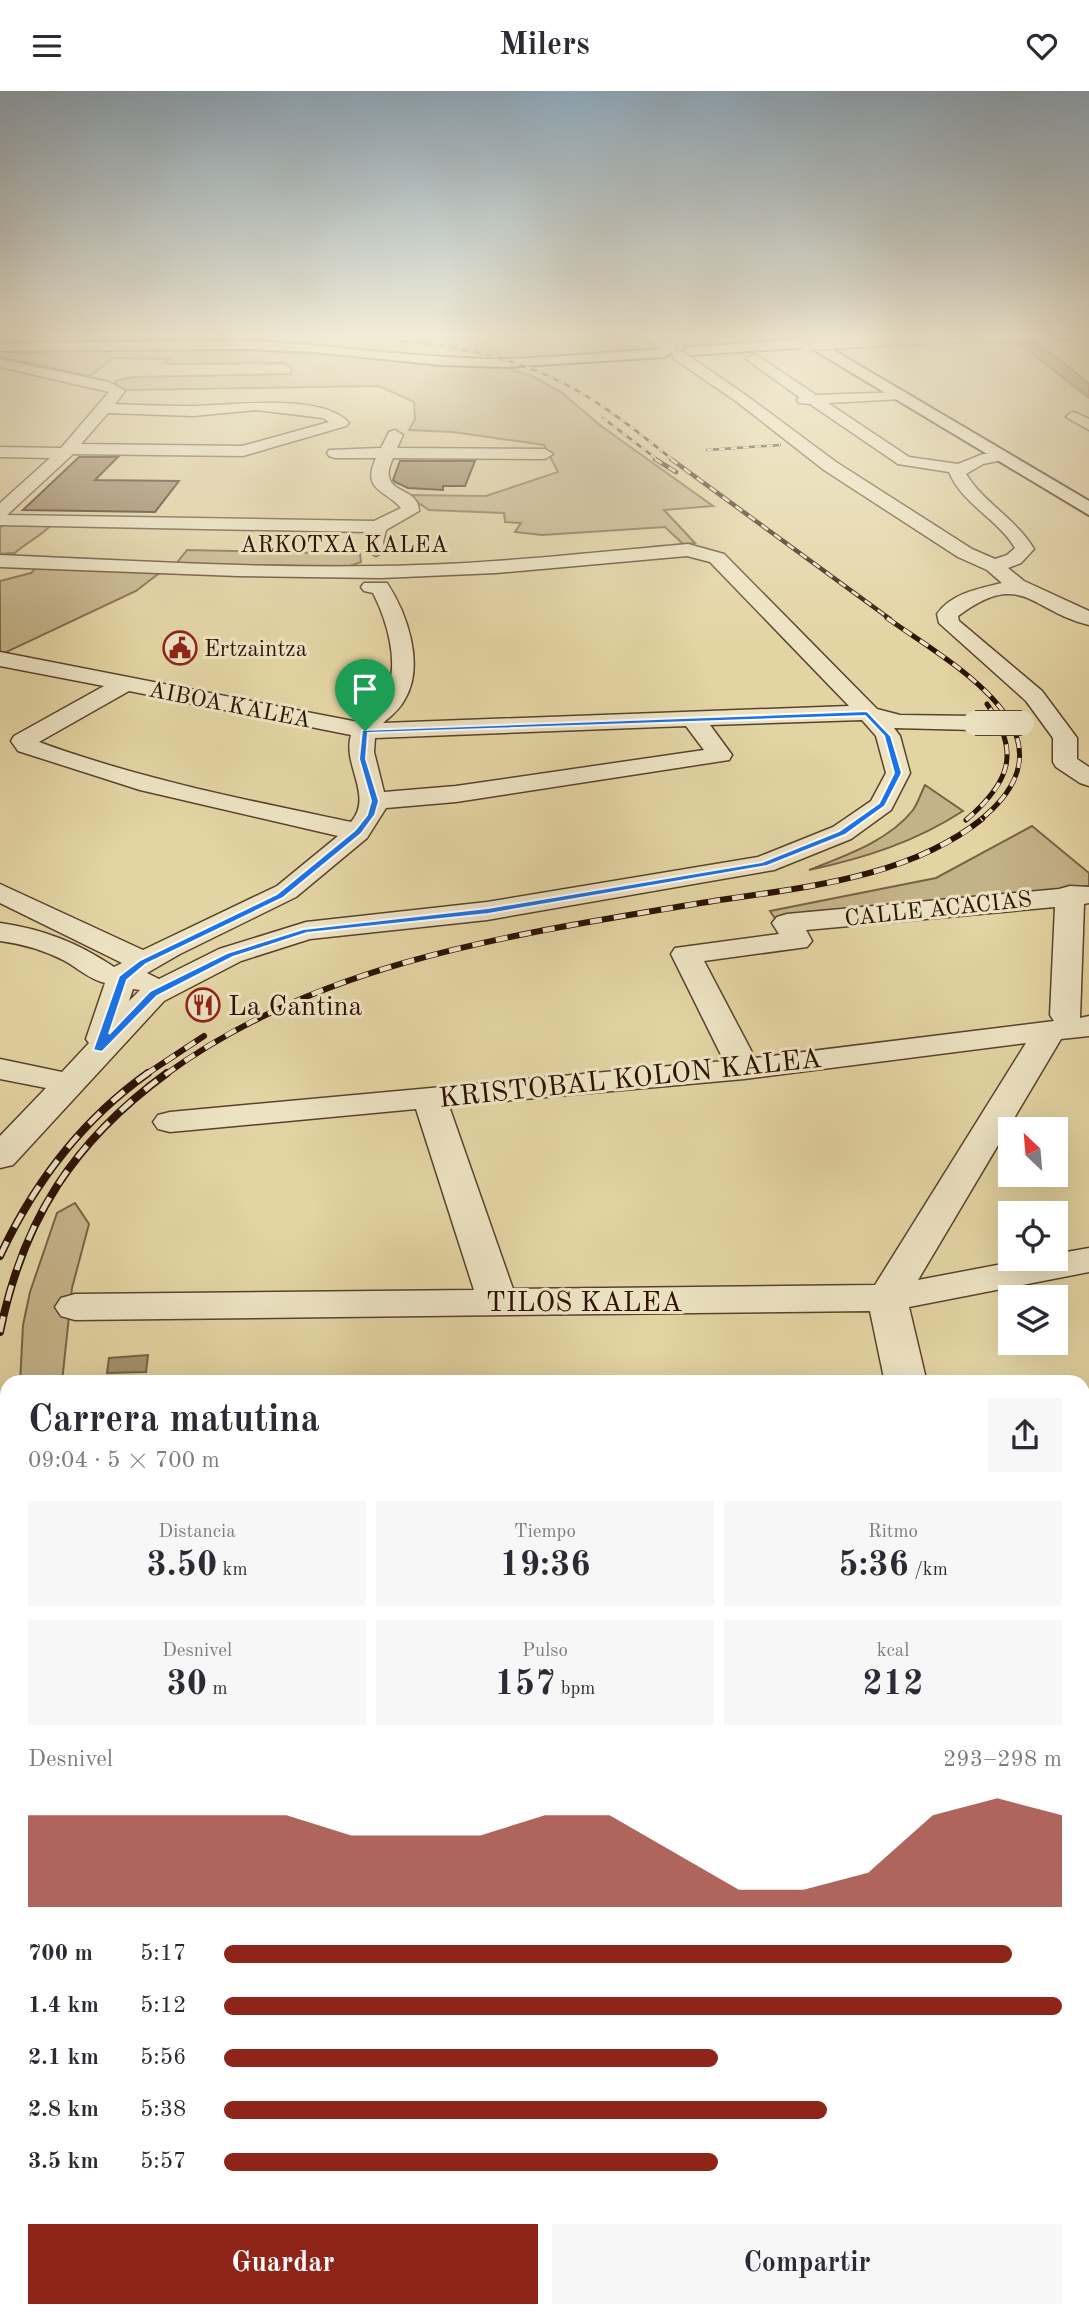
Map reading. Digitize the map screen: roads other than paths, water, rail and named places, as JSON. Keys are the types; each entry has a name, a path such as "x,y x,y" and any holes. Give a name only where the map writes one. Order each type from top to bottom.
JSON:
{"street":[{"path":"0,512 78,438"},
{"path":"0,452 243,451 289,438"},
{"path":"0,520 377,527 410,511 410,505 382,484 378,472 394,438"},
{"path":"794,438 830,466 965,553 994,566 1017,585 1089,619"},
{"path":"869,438 904,461 966,466 1006,464 1021,468"},
{"path":"971,438 1089,509"},
{"path":"966,466 983,445"},
{"path":"335,453 545,454"},
{"path":"994,566 1014,559 1025,549 1016,531 966,491 957,473 982,458 1001,456"},
{"path":"0,1157 153,993 230,955 292,912 371,815 375,801 363,759 365,731 396,696 403,665 394,618 375,579 374,541 377,527"},
{"name":"ARKOTXA KALEA","path":"0,561 375,579 440,570 688,551 717,558 867,713"},
{"path":"1017,585 970,597 947,614 949,623 1034,697 1065,738 1065,762 1089,778"},
{"name":"AIBOA KALEA","path":"0,659 365,731 867,713 900,722 1022,723 1080,717"},
{"path":"127,683 23,741 27,746 82,768 125,780 358,832"},
{"path":"0,932 31,936 76,955 105,974 133,970 248,910 267,907 292,912 488,911 764,864 842,833 882,805 898,773 888,736 867,713"},
{"path":"375,801 456,794 720,755 693,719"},
{"path":"0,892 165,987"},
{"path":"904,1375 887,1299 1067,1026 1079,895"},
{"name":"CALLE ACACIAS","path":"744,1069 686,954 797,941 779,925 1079,895"},
{"path":"98,1050 133,970"},
{"name":"KRISTOBAL KOLON KALEA","path":"170,1122 744,1069 1067,1026"},
{"path":"0,1069 69,1083"},
{"path":"429,1097 497,1301"},
{"name":"TILOS KALEA","path":"75,1307 887,1299 1089,1260"}],"railway":[{"path":"629,438 658,460"},
{"path":"645,438 673,460"},
{"path":"707,450 780,445"},
{"path":"655,459 676,472"},
{"path":"671,459 890,619"},
{"path":"887,618 973,680 998,705 1015,731 1019,759 1009,789 980,820"},
{"path":"966,820 992,793 1006,766 1005,738 987,704"},
{"path":"165,1075 224,1036 287,1005 352,979 419,959 556,928 845,879 917,857 951,840 982,819"},
{"path":"148,1073 204,1036"},
{"path":"0,1256 28,1203 62,1155 102,1111 148,1073"},
{"path":"0,1332 23,1253 38,1218 57,1186 79,1155 105,1126 167,1073"}],"place":[{"name":"Ertzaintza","path":"180,648"},
{"name":"La Cantina","path":"203,1005"}]}
